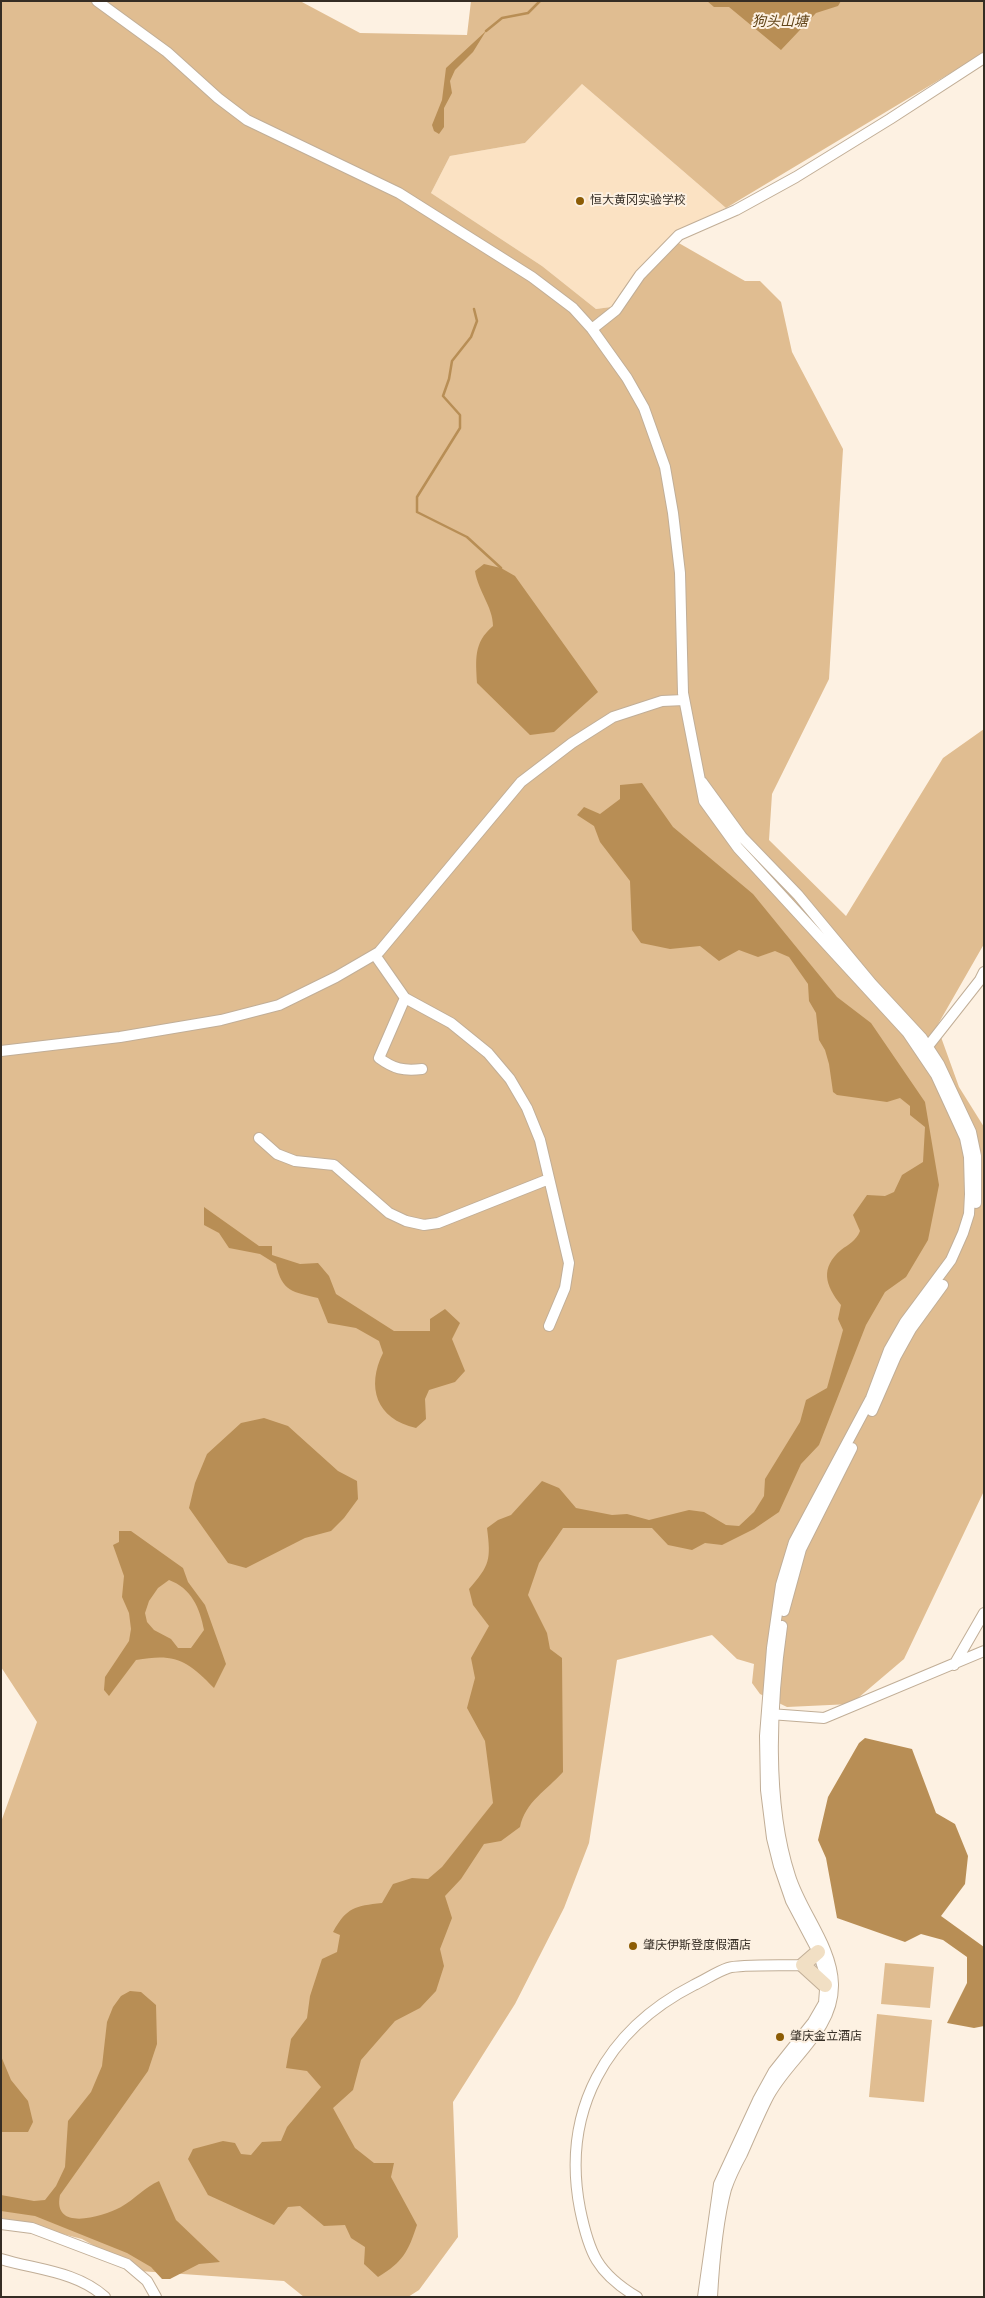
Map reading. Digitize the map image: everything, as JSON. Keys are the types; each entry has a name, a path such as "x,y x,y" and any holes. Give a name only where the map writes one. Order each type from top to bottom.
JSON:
{"street":[{"path":"97,1 167,52 218,98 247,120 399,193 532,277 573,308 592,329 627,378 644,408 665,468 674,513 680,573 684,700 704,801 738,848 925,1050 965,1138 969,1157 969,1214 951,1260 906,1322 889,1350 871,1398 794,1542 781,1584 771,1714 774,1788 784,1853 800,1903 825,1951 833,1985 830,2008 821,2028 778,2079 727,2186 704,2295"},
{"path":"592,329 616,310 640,275 678,235 736,210 796,177 984,58"},
{"path":"1,1052 120,1037 221,1020 279,1005 336,978 379,952 521,782 572,743 613,717 662,701 684,700"},
{"path":"374,955 405,998 450,1023 473,1039 510,1079 527,1108 540,1140 569,1263 565,1288 549,1326"},
{"path":"925,1050 980,980 984,972"},
{"path":"405,998 379,1058 392,1068 405,1071 422,1069"},
{"path":"260,1138 277,1154 295,1161 334,1165 345,1172 389,1213 406,1221 424,1224 438,1223 549,1179"},
{"path":"954,1664 984,1614"},
{"path":"771,1714 824,1718 984,1651"},
{"path":"704,2295 719,2184 758,2100 774,2071 813,2022 824,2003 826,1977 818,1952 791,1900 772,1838 766,1790 765,1736 771,1714"},
{"path":"637,2297 617,2284 597,2264 586,2239 575,2184 578,2134 589,2096 599,2072 625,2034 668,1998 729,1968 803,1965 818,1952"},
{"path":"803,1965 825,1985"},
{"path":"1,2224 32,2228 127,2264 146,2281 156,2297"},
{"path":"1,2259 64,2274 83,2281 105,2297"}],"shaded area":[{"path":"1,1 300,1 360,33 467,35 471,1 984,1 984,53 726,208 582,84 525,143 450,156 431,193 542,266 596,309 611,307 627,284 670,238 745,281 760,281 781,302 792,352 843,449 829,679 772,794 769,840 846,916 943,758 984,729 984,944 937,1026 959,1087 984,1127 984,1491 904,1659 851,1704 787,1707 760,1694 752,1683 754,1664 737,1659 712,1635 617,1660 589,1843 564,1908 515,2004 453,2102 458,2237 419,2290 408,2297 304,2297 284,2281 139,2271 82,2239 1,2218 1,1822 37,1722 1,1667"},
{"name":"恒大黄冈实验学校","path":"582,84 726,208 682,229 627,284 611,307 596,309 542,266 431,193 450,156 525,143"},
{"path":"885,1963 934,1967 930,2008 881,2004"},
{"path":"877,2014 932,2020 924,2102 869,2097"}],"water":[{"name":"狗头山塘","path":"707,1 841,1 838,6 816,13 781,50 729,7 714,7"},
{"path":"486,31 473,52 455,70 450,81 452,93 444,108 444,127 439,134 434,131 432,125 442,100 446,68"},
{"path":"484,564 501,568 515,576 598,692 554,732 530,735 477,683 477,652 482,639 493,626 491,612 475,571"},
{"path":"642,783 673,827 753,894 837,997 871,1023 925,1102 939,1185 928,1240 906,1277 885,1292 866,1325 819,1445 801,1464 779,1512 754,1529 722,1545 705,1543 692,1550 668,1545 652,1528 563,1528 539,1563 528,1595 547,1633 550,1649 562,1658 563,1772 532,1803 520,1827 501,1841 484,1844 461,1879 445,1896 452,1918 440,1949 444,1966 436,1991 420,2008 395,2021 361,2060 353,2090 333,2108 355,2148 374,2163 394,2163 391,2177 417,2225 404,2256 378,2277 364,2264 365,2247 351,2238 345,2225 324,2226 300,2206 288,2207 274,2225 208,2195 188,2159 193,2149 223,2141 235,2143 241,2154 251,2155 262,2142 281,2141 287,2127 321,2087 307,2071 286,2068 291,2039 307,2018 310,1996 322,1959 337,1952 340,1935 333,1932 338,1924 353,1909 382,1903 393,1884 412,1878 428,1879 442,1867 493,1803 485,1741 467,1708 475,1678 471,1658 489,1626 473,1605 469,1589 485,1568 487,1562 489,1548 487,1528 498,1520 511,1515 542,1481 559,1488 576,1508 612,1515 627,1514 649,1520 689,1510 704,1512 726,1525 739,1526 754,1512 764,1496 765,1479 800,1422 806,1400 827,1388 843,1330 838,1319 841,1305 828,1284 828,1270 834,1257 854,1240 860,1231 853,1215 867,1195 885,1196 894,1192 902,1175 923,1162 925,1127 910,1115 910,1106 900,1098 887,1102 837,1095 833,1092 829,1064 825,1050 819,1040 816,1013 809,1001 808,984 789,957 775,951 758,957 739,950 719,961 700,946 670,949 641,943 632,930 630,881 600,842 594,826 577,815 584,807 600,814 620,799 620,785"},
{"path":"204,1207 259,1246 272,1246 272,1255 300,1264 318,1263 329,1276 336,1294 394,1331 430,1331 430,1319 445,1309 460,1323 452,1339 465,1371 455,1382 429,1390 425,1399 426,1419 416,1428 402,1424 383,1409 378,1400 375,1378 383,1353 379,1341 356,1328 328,1323 318,1298 295,1292 285,1285 276,1264 260,1254 229,1248 219,1233 204,1225"},
{"path":"264,1418 288,1426 338,1471 357,1481 358,1499 344,1518 331,1531 305,1538 246,1568 228,1563 189,1508 195,1483 207,1454 241,1423"},
{"path":"119,1531 131,1531 183,1568 188,1582 205,1605 226,1664 214,1688 188,1665 171,1658 161,1657 136,1660 109,1696 104,1690 105,1677 129,1641 131,1629 129,1613 122,1597 124,1576 113,1545 119,1542","holes":["169,1580 177,1584 193,1600 200,1614 204,1630 191,1648 178,1648 171,1639 154,1630 147,1622 145,1613 149,1601 158,1588"]},
{"path":"865,1738 912,1749 936,1813 955,1824 968,1856 965,1884 941,1916 984,1947 984,2026 974,2028 947,2023 967,1983 967,1957 943,1940 921,1934 905,1942 837,1918 826,1858 818,1840 828,1797 859,1743"},
{"path":"130,1991 141,1992 156,2005 157,2044 148,2071 60,2195 60,2207 63,2214 71,2218 80,2219 102,2215 121,2207 149,2186 159,2181 176,2220 220,2262 199,2264 170,2279 162,2279 151,2267 127,2253 35,2216 1,2211 1,2195 34,2201 45,2200 56,2186 65,2167 68,2121 91,2092 102,2066 107,2022 113,2007 121,1996"},
{"path":"1,2056 11,2080 28,2101 33,2122 28,2132 1,2132"}],"waterway":[{"path":"486,31 502,18 528,13 540,1"},
{"path":"474,309 477,321 471,337 452,361 449,379 443,396 460,415 460,428 417,497 417,512 467,537 501,568"}],"place":[{"name":"恒大黄冈实验学校","path":"580,201"},
{"name":"肇庆伊斯登度假酒店","path":"633,1946"},
{"name":"肇庆金立酒店","path":"780,2037"}]}
